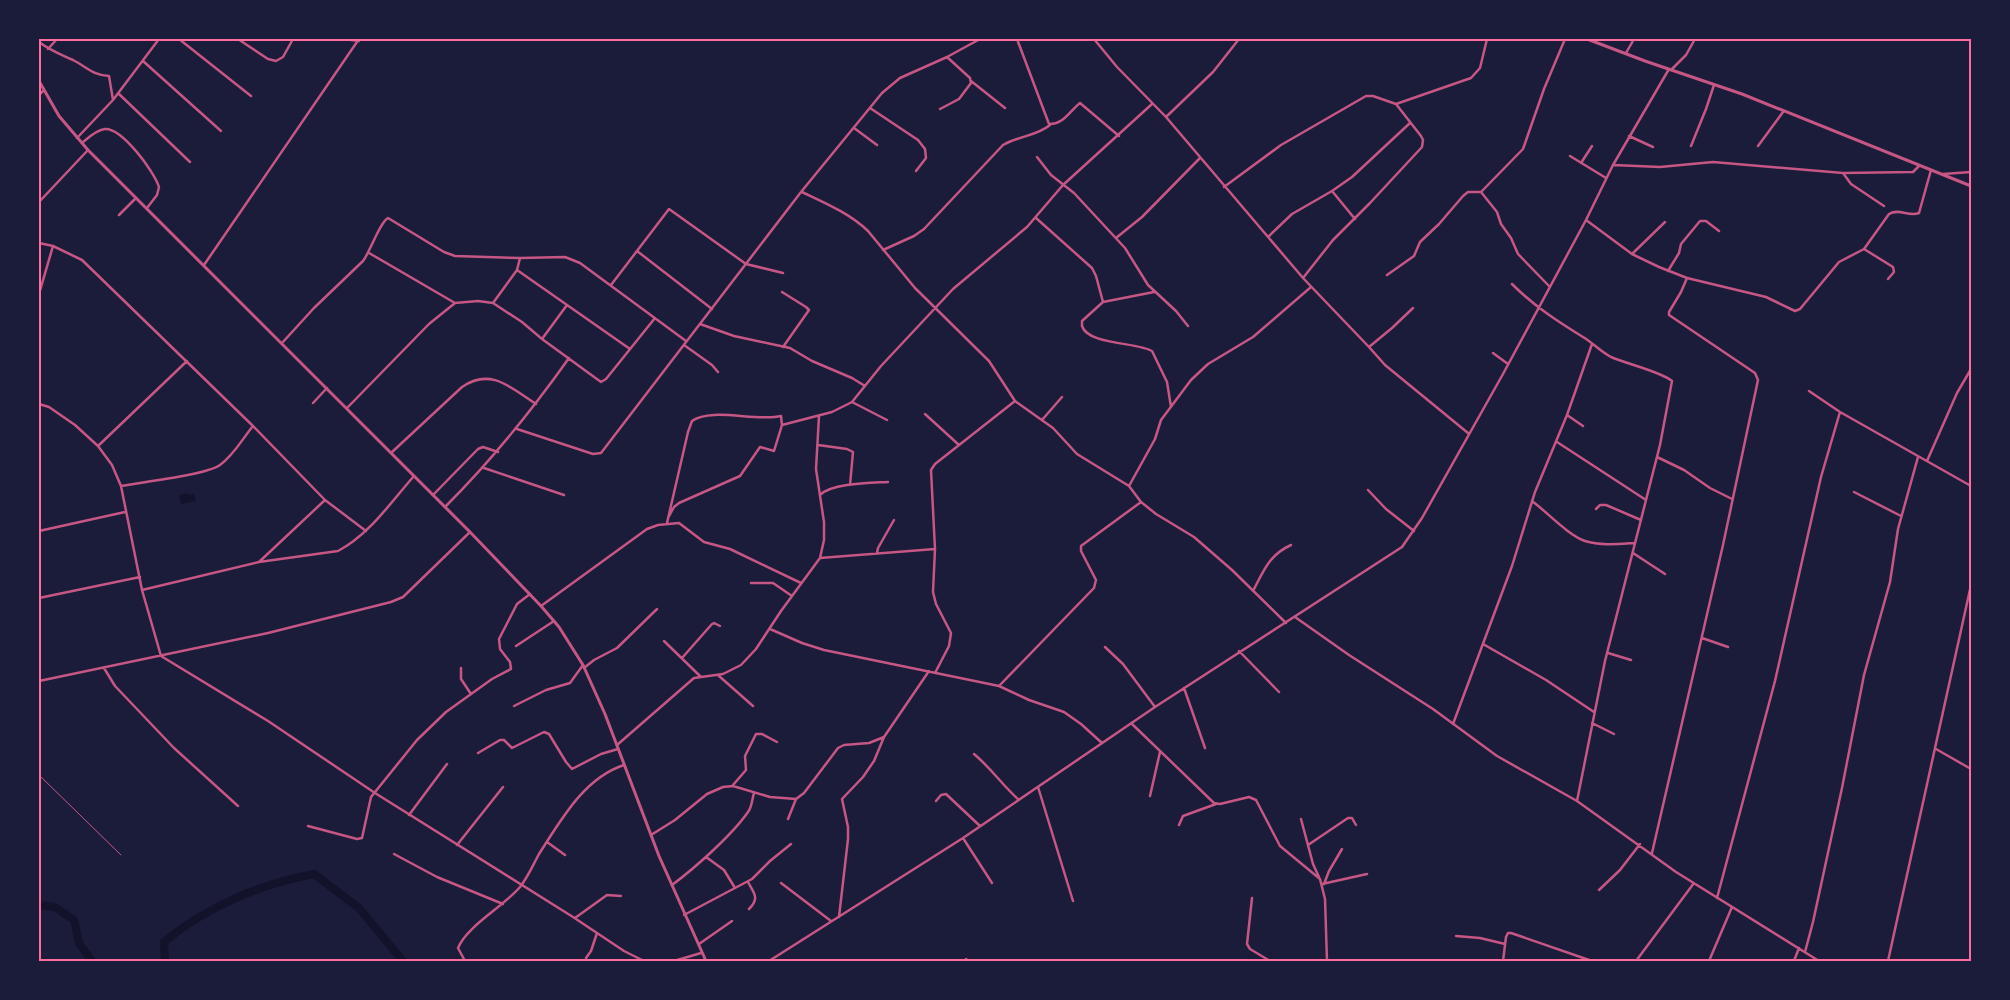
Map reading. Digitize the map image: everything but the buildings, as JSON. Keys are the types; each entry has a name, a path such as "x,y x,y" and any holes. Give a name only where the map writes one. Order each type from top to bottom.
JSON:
{"street":[{"path":"48,49 58,39"},
{"path":"77,138 119,94 159,39"},
{"path":"179,39 250,96"},
{"path":"238,39 268,59 276,61 283,57 293,39"},
{"path":"344,39 359,40"},
{"path":"517,429 593,454 599,454 603,451 801,192 882,92 900,78 947,57 980,39"},
{"path":"1017,39 1050,125"},
{"path":"1094,39 1105,54 1166,117 1303,278 1396,376 1468,433"},
{"path":"1166,117 1212,72 1239,39"},
{"path":"1396,104 1471,78 1480,68 1487,39"},
{"path":"1387,276 1415,255 1420,242 1439,224 1463,196 1468,192 1481,192 1523,149 1544,89 1566,39"},
{"path":"1587,39 1714,84 1971,186"},
{"path":"1626,53 1634,39"},
{"path":"769,961 962,838 1154,707 1402,547 1414,531 1539,309 1629,136 1670,70 1686,55 1695,39"},
{"path":"204,265 359,40"},
{"path":"39,42 48,49 80,64 94,74 108,76 113,100"},
{"path":"947,57 971,81 1004,108"},
{"path":"143,61 220,131"},
{"path":"39,81 59,116 88,150 470,532 554,621 584,666 605,714 650,835 706,961"},
{"path":"940,109 959,99 971,81"},
{"path":"1691,146 1714,84"},
{"path":"39,95 43,91"},
{"path":"119,94 190,162"},
{"path":"1224,186 1281,145 1366,96 1373,96 1396,104 1423,140 1422,147 1355,219 1332,240 1303,278"},
{"path":"883,250 914,236 924,229 1003,145 1018,137 1040,131 1069,116 1080,103 1119,136"},
{"path":"782,425 819,416 852,402 864,386 953,289 1036,218 1063,185 1152,104"},
{"path":"870,108 921,144 926,158 916,171"},
{"path":"1758,146 1783,112"},
{"path":"1268,238 1292,214 1352,177 1410,123"},
{"path":"854,128 877,145"},
{"path":"82,143 97,131 108,129 115,132 133,149 155,178 159,187 157,194 147,208"},
{"path":"1629,136 1653,147"},
{"path":"1581,163 1592,146"},
{"path":"39,202 88,150"},
{"path":"1570,156 1606,178"},
{"path":"1037,157 1116,238 1129,253 1154,292 1176,311 1188,326"},
{"path":"1116,238 1142,217 1200,158"},
{"path":"1613,165 1660,166 1713,162 1843,173 1913,172 1919,166"},
{"path":"1586,220 1632,254 1668,271 1687,278 1766,297 1795,311 1800,309 1839,262 1864,248 1889,214 1893,212 1919,213 1931,170"},
{"path":"1942,174 1971,172"},
{"path":"1843,173 1851,184 1884,206"},
{"path":"1332,191 1355,219"},
{"path":"801,192 856,219 914,288 936,307 989,361 1016,401 1056,431 1077,454 1129,486 1141,502 1156,514 1194,537 1232,570 1286,623"},
{"path":"1481,192 1497,212 1501,224 1511,238 1518,254 1550,287"},
{"path":"119,215 136,198"},
{"path":"611,285 669,209 746,264 783,273"},
{"path":"282,343 369,253 382,224 388,218 444,252 455,256 566,257 580,263 686,341"},
{"path":"1036,218 1092,268 1103,302"},
{"path":"1668,271 1679,253 1681,244 1700,221 1706,221 1719,231"},
{"path":"1632,254 1666,222"},
{"path":"39,242 54,246 82,260 253,426 325,500 366,532"},
{"path":"39,294 54,246"},
{"path":"1864,248 1893,267 1894,272 1888,279"},
{"path":"637,251 712,309"},
{"path":"369,253 455,303"},
{"path":"493,303 517,270 520,258"},
{"path":"517,270 630,349"},
{"path":"1652,854 1757,387 1757,375 1670,315 1669,312 1684,287 1687,278"},
{"path":"1512,284 1539,309 1611,356 1664,376 1672,381 1657,457 1594,712 1577,801"},
{"path":"1129,486 1155,439 1161,420 1191,380 1208,364 1242,344 1292,306 1312,287"},
{"path":"782,292 809,310 783,347"},
{"path":"1154,292 1103,302 1082,321 1082,329 1096,337 1152,351 1167,382 1172,407"},
{"path":"347,408 429,324 455,303 478,301 493,303 522,322 601,382 606,379 655,318"},
{"path":"542,338 567,305"},
{"path":"1369,347 1413,308"},
{"path":"700,324 734,336 794,350 812,361 852,378 864,386"},
{"path":"1453,724 1512,566 1532,501 1557,442 1592,344"},
{"path":"684,345 712,365 718,372"},
{"path":"1493,353 1508,364"},
{"path":"445,507 498,452 569,358"},
{"path":"98,446 187,361"},
{"path":"1927,461 1957,393 1971,369"},
{"path":"390,453 472,380 489,378 497,380 536,404"},
{"path":"313,403 327,388"},
{"path":"1809,391 1840,412 1971,486"},
{"path":"1042,420 1062,397"},
{"path":"935,672 949,646 951,633 934,598 935,549 931,470 935,464 1016,401"},
{"path":"852,402 887,420"},
{"path":"39,404 58,412 98,446 112,465 121,486 142,590 161,656 268,721 375,794 624,951 644,961"},
{"path":"1717,898 1779,665 1821,477 1840,412"},
{"path":"925,414 959,445"},
{"path":"667,523 668,518 688,432 689,426 695,419 724,415 762,418 781,416 782,425 774,451 760,448 740,476 679,503 674,507 668,518"},
{"path":"1567,415 1584,426"},
{"path":"478,753 500,740 504,740 512,748 544,732 549,734 566,762 574,769 617,747 692,679 719,675 733,670 746,661 820,558 824,540 817,474 819,416"},
{"path":"121,486 219,466 253,426"},
{"path":"1557,442 1646,500"},
{"path":"817,446 847,449 853,452 850,485"},
{"path":"433,495 478,449 482,447 498,452"},
{"path":"1657,457 1684,470 1710,488 1732,499"},
{"path":"1805,952 1840,798 1864,675 1890,582 1901,516 1918,457"},
{"path":"484,468 564,495"},
{"path":"142,590 259,562 338,551 366,532 414,476"},
{"path":"820,495 826,490 850,485 888,482"},
{"path":"1368,490 1386,509 1414,531"},
{"path":"1854,492 1901,516"},
{"path":"259,562 325,500"},
{"path":"1532,501 1574,535 1585,540 1608,544 1635,543"},
{"path":"999,686 1094,588 1096,580 1081,551 1081,546 1141,502"},
{"path":"1596,509 1600,505 1606,505 1641,520"},
{"path":"39,531 125,512"},
{"path":"877,553 894,520"},
{"path":"541,606 647,529 667,523 679,523 704,542 730,549 801,583"},
{"path":"39,681 268,633 391,602 403,597 470,532"},
{"path":"1253,591 1270,559 1276,553 1291,545"},
{"path":"820,558 935,549"},
{"path":"1634,553 1665,574"},
{"path":"39,598 140,577"},
{"path":"751,582 774,583 792,596"},
{"path":"1888,961 1971,585"},
{"path":"308,826 360,839 370,801 402,756 446,712 511,669 510,662 500,650 499,640 517,604 530,594"},
{"path":"514,706 546,690 570,683 584,666 617,648 658,609"},
{"path":"1295,617 1453,724 1496,756 1577,801 1694,883 1819,961"},
{"path":"516,646 554,621"},
{"path":"682,658 712,624 720,626"},
{"path":"770,628 813,647 999,686 1029,700 1064,712 1102,744"},
{"path":"1702,638 1728,647"},
{"path":"664,640 701,677"},
{"path":"1483,644 1546,680 1594,712"},
{"path":"1106,647 1123,664 1154,707"},
{"path":"1239,651 1279,692"},
{"path":"1608,653 1631,660"},
{"path":"104,667 115,686 174,748 238,806"},
{"path":"461,668 460,680 471,694"},
{"path":"839,917 848,839 848,827 842,799 863,777 874,761 884,737 929,672"},
{"path":"719,675 753,706"},
{"path":"1184,688 1205,748"},
{"path":"1131,723 1207,798 1216,804"},
{"path":"1592,723 1614,734"},
{"path":"733,786 746,770 745,756 756,734 762,734 777,742"},
{"path":"788,819 796,799 804,793 838,748 844,745 869,743 884,737"},
{"path":"1936,748 1971,769"},
{"path":"1150,796 1160,752"},
{"path":"974,754 989,767 1005,787 1019,800"},
{"path":"409,815 447,764"},
{"path":"465,961 459,953 458,946 478,924 503,904 521,885 572,805 592,782 608,770 624,765"},
{"path":"650,835 715,790 733,786 754,793 784,799 796,799"},
{"path":"457,845 502,787"},
{"path":"1038,787 1073,901"},
{"path":"672,885 706,858 748,811 754,793"},
{"path":"936,801 941,795 946,794 980,826"},
{"path":"1179,825 1183,816 1216,804 1250,797 1254,799 1280,846 1320,879"},
{"path":"1308,846 1348,818 1352,818 1356,825"},
{"path":"1301,819 1308,846 1323,884 1327,961"},
{"path":"962,838 992,883"},
{"path":"547,842 565,855"},
{"path":"684,915 748,882 791,844"},
{"path":"1599,890 1620,870 1640,844"},
{"path":"1323,884 1328,871 1342,849"},
{"path":"394,854 437,876 503,904"},
{"path":"706,858 724,870 735,888"},
{"path":"1323,884 1367,874"},
{"path":"748,882 756,900 749,909"},
{"path":"780,883 831,922"},
{"path":"1636,961 1694,883"},
{"path":"574,918 602,898 621,896"},
{"path":"1252,898 1247,944 1250,949 1270,961"},
{"path":"1709,961 1732,907"},
{"path":"698,945 732,921"},
{"path":"586,958 591,951 597,933"},
{"path":"1503,961 1507,935 1511,933 1592,961"},
{"path":"1456,936 1480,938 1505,944"},
{"path":"1794,961 1799,948"},
{"path":"674,961 701,953"}],"lane":[{"path":"39,775 121,855"}],"shaded area":[{"path":"188,493 189,495 194,494 196,501 181,504 179,495"}],"waterway":[{"path":"165,961 164,942 198,918 254,891 294,878 314,874 359,908 403,961"},
{"path":"39,905 55,907 74,920 79,943 92,961"}]}
